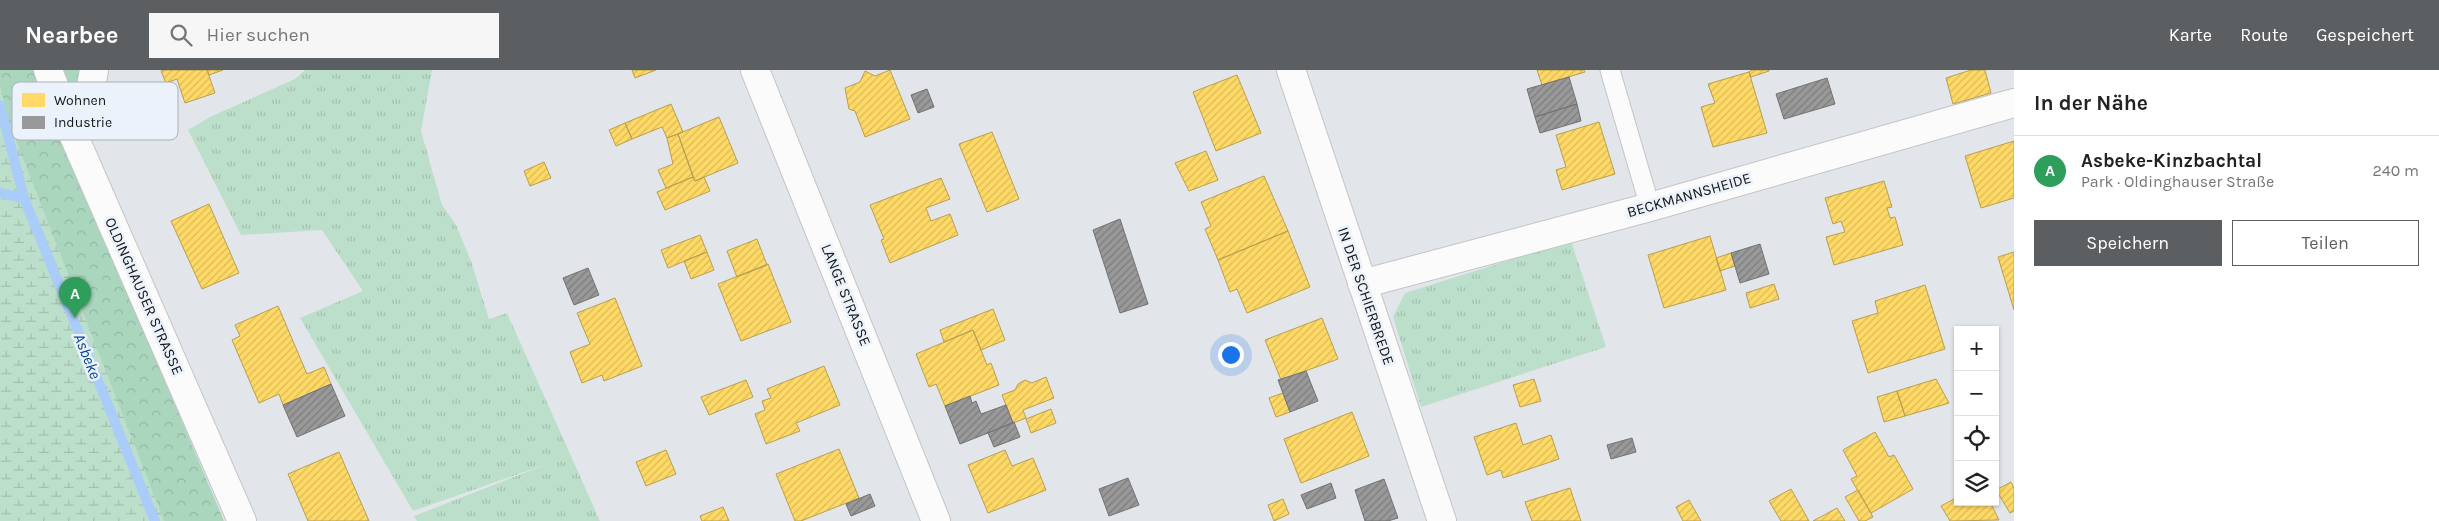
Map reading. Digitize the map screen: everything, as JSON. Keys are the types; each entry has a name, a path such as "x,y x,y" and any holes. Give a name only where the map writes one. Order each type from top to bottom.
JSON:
{"street":[{"name":"OLDINGHAUSER STRASSE","path":"48,70 53,82"},
{"name":"LANGE STRASSE","path":"755,70 936,521"},
{"name":"IN DER SCHIERBREDE","path":"1291,70 1442,521"},
{"name":"BECKMANNSHEIDE","path":"1362,284 1650,207 2014,103"},
{"name":"OLDINGHAUSER STRASSE","path":"76,140 242,521"}],"lane":[{"path":"1610,70 1650,207"}],"green space":[{"path":"0,70 80,70 80,82 12,82 12,140 77,140 76,170 224,521 0,521"},
{"path":"305,70 432,70 421,131 442,205 456,225 471,261 489,319 507,313 600,521 417,521 414,516 547,464 413,511 300,318 363,291 322,230 241,235 188,130 212,116 295,79"},
{"path":"0,85 12,130 12,140 16,140 164,521 0,521"},
{"path":"1571,241 1606,347 1421,407 1393,317 1405,293"}],"building: Wohnen":[{"path":"207,70 215,93 185,103 177,79 166,82 161,71"},
{"path":"207,70 223,70 209,75"},
{"path":"632,70 656,70 635,78"},
{"path":"890,70 910,119 865,137 855,111 849,109 845,88 860,82 865,71 875,76"},
{"path":"1537,70 1584,70 1585,72 1542,85"},
{"path":"1752,70 1769,71 1751,77 1749,72"},
{"path":"1971,70 1985,70 1991,93 1953,104 1946,78"},
{"path":"1749,72 1767,133 1713,147 1701,107 1715,103 1708,84"},
{"path":"1237,75 1261,133 1216,151 1193,92"},
{"path":"671,104 683,132 667,138 662,127 632,139 625,123"},
{"path":"719,117 738,163 695,181 678,134"},
{"path":"1599,122 1615,174 1562,190 1556,170 1566,167 1556,135"},
{"path":"625,123 632,139 616,146 609,130"},
{"path":"992,132 1019,199 987,212 959,144"},
{"path":"678,134 693,177 666,188 658,170 673,164 667,138"},
{"path":"2014,141 2014,198 1981,208 1965,156"},
{"path":"1206,151 1218,180 1189,191 1175,163"},
{"path":"544,162 551,178 530,186 524,171"},
{"path":"1264,176 1288,231 1218,260 1205,229 1211,226 1201,202"},
{"path":"693,177 695,181 704,177 710,191 665,210 657,192"},
{"path":"941,178 950,199 926,208 931,221 950,214 958,235 890,263 881,240 884,239 870,205"},
{"path":"1884,181 1892,207 1887,208 1890,218 1895,217 1903,245 1834,265 1826,237 1845,232 1841,221 1833,224 1825,198"},
{"path":"209,204 239,273 202,289 171,221"},
{"path":"1288,231 1310,287 1247,313 1237,289 1230,292 1218,260"},
{"path":"700,235 707,252 668,268 661,250"},
{"path":"1710,236 1726,290 1664,308 1648,255"},
{"path":"757,239 767,265 737,277 727,251"},
{"path":"707,252 714,270 691,279 684,261"},
{"path":"2014,252 2014,310 1998,257"},
{"path":"1731,253 1735,266 1720,271 1716,258"},
{"path":"768,264 791,322 741,341 718,284"},
{"path":"1774,284 1779,299 1750,308 1746,293"},
{"path":"1925,285 1945,349 1868,373 1852,321 1878,313 1875,301"},
{"path":"615,298 642,366 604,381 602,375 582,383 570,352 590,344 577,313"},
{"path":"278,306 307,374 324,367 331,384 283,405 279,394 259,403 232,340 240,336 235,325"},
{"path":"993,309 1005,340 981,350 973,330 944,342 940,330"},
{"path":"1322,318 1338,359 1281,380 1265,340"},
{"path":"973,330 987,365 991,363 999,385 945,406 936,384 929,387 916,354"},
{"path":"824,366 840,405 796,423 800,431 766,444 755,414 765,410 762,401 771,398 767,389"},
{"path":"1046,377 1054,398 1023,410 1026,418 1013,423 1002,395 1015,390 1018,384 1025,380 1032,383"},
{"path":"1534,379 1541,401 1520,407 1513,385"},
{"path":"1936,379 1949,403 1905,416 1897,391"},
{"path":"746,380 753,397 709,415 701,397"},
{"path":"1897,391 1905,416 1884,422 1877,397"},
{"path":"1283,393 1290,412 1276,417 1269,398"},
{"path":"1051,409 1056,423 1031,433 1026,419"},
{"path":"1352,412 1369,456 1301,483 1284,439"},
{"path":"1516,423 1523,445 1551,435 1559,459 1503,478 1501,470 1487,475 1474,437"},
{"path":"1875,432 1889,457 1894,455 1913,489 1871,513 1851,479 1857,476 1843,450"},
{"path":"839,449 859,498 801,521 795,521 776,474"},
{"path":"666,450 676,474 646,486 636,462"},
{"path":"1005,450 1012,466 1033,458 1046,490 988,513 968,465"},
{"path":"339,452 369,521 308,521 288,474"},
{"path":"2011,482 2014,488 2014,511 2010,513 1999,495 1999,488"},
{"path":"1570,488 1581,521 1532,521 1525,502"},
{"path":"1791,489 1809,521 1781,521 1769,501"},
{"path":"1858,490 1873,517 1865,521 1859,521 1845,497"},
{"path":"1283,499 1289,514 1274,521 1268,505"},
{"path":"1954,499 1954,506 1992,506 1999,520 1950,521 1941,506"},
{"path":"1689,500 1701,521 1683,521 1676,507"},
{"path":"723,507 729,521 702,521 700,516"},
{"path":"1837,508 1845,521 1813,521"}],"building: Industrie":[{"path":"1569,77 1577,104 1535,117 1527,89"},
{"path":"1827,78 1835,104 1784,119 1776,94"},
{"path":"927,89 934,107 918,113 911,95"},
{"path":"1577,104 1581,121 1540,133 1535,117"},
{"path":"1120,219 1148,304 1120,313 1093,230"},
{"path":"1760,244 1769,274 1740,283 1731,253"},
{"path":"588,268 599,295 574,305 563,278"},
{"path":"1306,371 1318,401 1290,412 1278,380"},
{"path":"331,384 345,416 297,437 283,405"},
{"path":"970,396 972,403 976,401 981,414 1006,405 1013,423 960,444 945,406"},
{"path":"1014,422 1020,437 994,447 988,433"},
{"path":"1632,438 1636,452 1611,459 1607,445"},
{"path":"1128,478 1139,505 1109,516 1099,489"},
{"path":"1384,479 1398,518 1388,521 1365,521 1355,490"},
{"path":"1331,483 1336,498 1307,509 1301,495"},
{"path":"870,494 875,506 851,516 846,504"}],"waterway":[{"name":"Asbeke","path":"0,105 24,198 155,521"},
{"path":"0,193 24,198"}],"place":[{"name":"Asbeke-Kinzbachtal","path":"75,318"}]}
